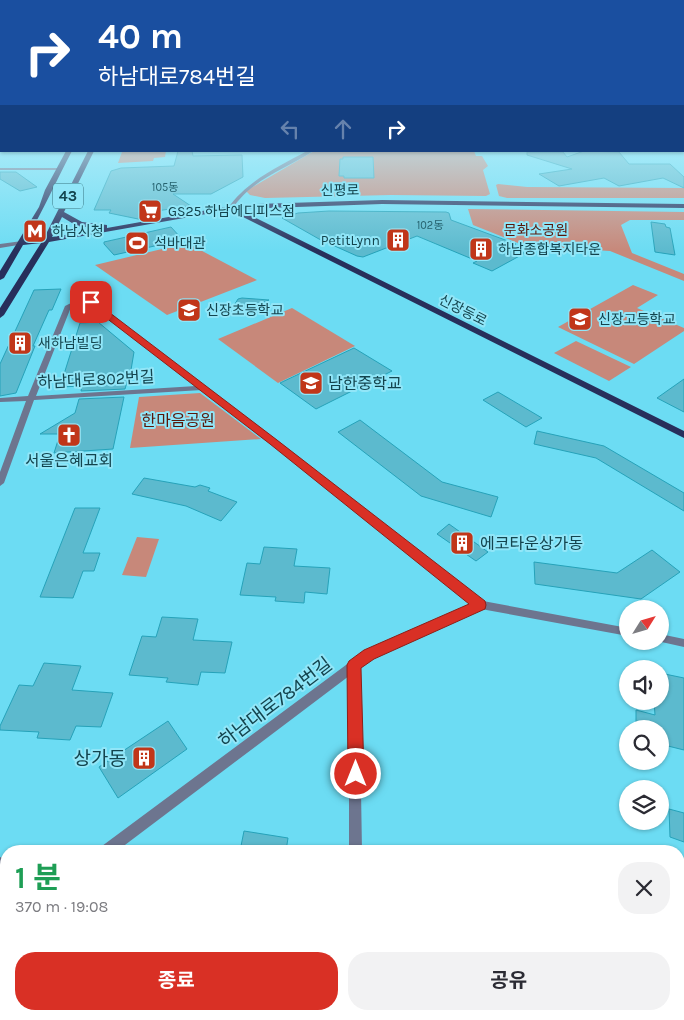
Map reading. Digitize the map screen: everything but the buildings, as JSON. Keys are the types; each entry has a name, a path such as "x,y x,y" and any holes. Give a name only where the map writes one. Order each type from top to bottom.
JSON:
{"main road":[{"name":"43","path":"0,278 42,207 48,190 66,156"},
{"name":"43","path":"0,315 46,241 89,156"},
{"name":"신평로","path":"22,243 46,241 230,208 288,204 382,202 684,206"},
{"path":"268,219 288,204"},
{"name":"신장동로","path":"230,208 268,219 684,435"},
{"path":"60,213 73,222 85,225 122,228"}],"street":[{"path":"230,208 234,201 248,187 302,156"},
{"path":"0,169 59,169"},
{"name":"신평로","path":"0,246 22,243"},
{"path":"0,483 31,398 68,306 77,302 91,302 274,442 480,605 619,630"},
{"name":"하남대로802번길","path":"0,400 202,388"},
{"name":"하남대로784번길","path":"115,845 369,654 480,605"},
{"path":"669,640 684,643"},
{"path":"354,665 356,845"}],"green space":[{"path":"121,156 165,156 154,158 153,161 118,163"},
{"path":"306,156 476,156 482,156 488,166 483,170 490,194 486,196 391,195 265,198 250,195 246,191"},
{"path":"496,185 527,187 684,188 684,198 507,198 499,196"},
{"name":"문화소공원","path":"468,209 684,212 684,220 630,220 621,225 632,253 684,274 684,281 610,251 548,247 538,251 473,225"},
{"path":"187,243 257,280 167,315 95,265"},
{"path":"633,285 658,295 637,308 684,328 684,331 634,364 558,327"},
{"path":"292,308 355,346 278,383 218,339"},
{"path":"576,341 631,367 609,381 554,353"},
{"name":"한마음공원","path":"200,393 261,439 130,448 139,397"},
{"path":"137,537 159,539 146,577 122,575"}],"place":[{"name":"GS25 하남에디피스점","path":"150,211"},
{"name":"하남시청","path":"35,231"},
{"name":"PetitLynn","path":"398,240"},
{"name":"석바대관","path":"137,243"},
{"name":"하남종합복지타운","path":"481,249"},
{"name":"신장초등학교","path":"189,310"},
{"name":"신장고등학교","path":"580,319"},
{"name":"새하남빌딩","path":"20,343"},
{"name":"남한중학교","path":"311,383"},
{"name":"서울은혜교회","path":"69,435"},
{"name":"에코타운상가동","path":"462,543"},
{"name":"상가동","path":"144,758"}],"route":[{"path":"91,302 274,442 480,605 369,654 354,665 356,774"}]}
